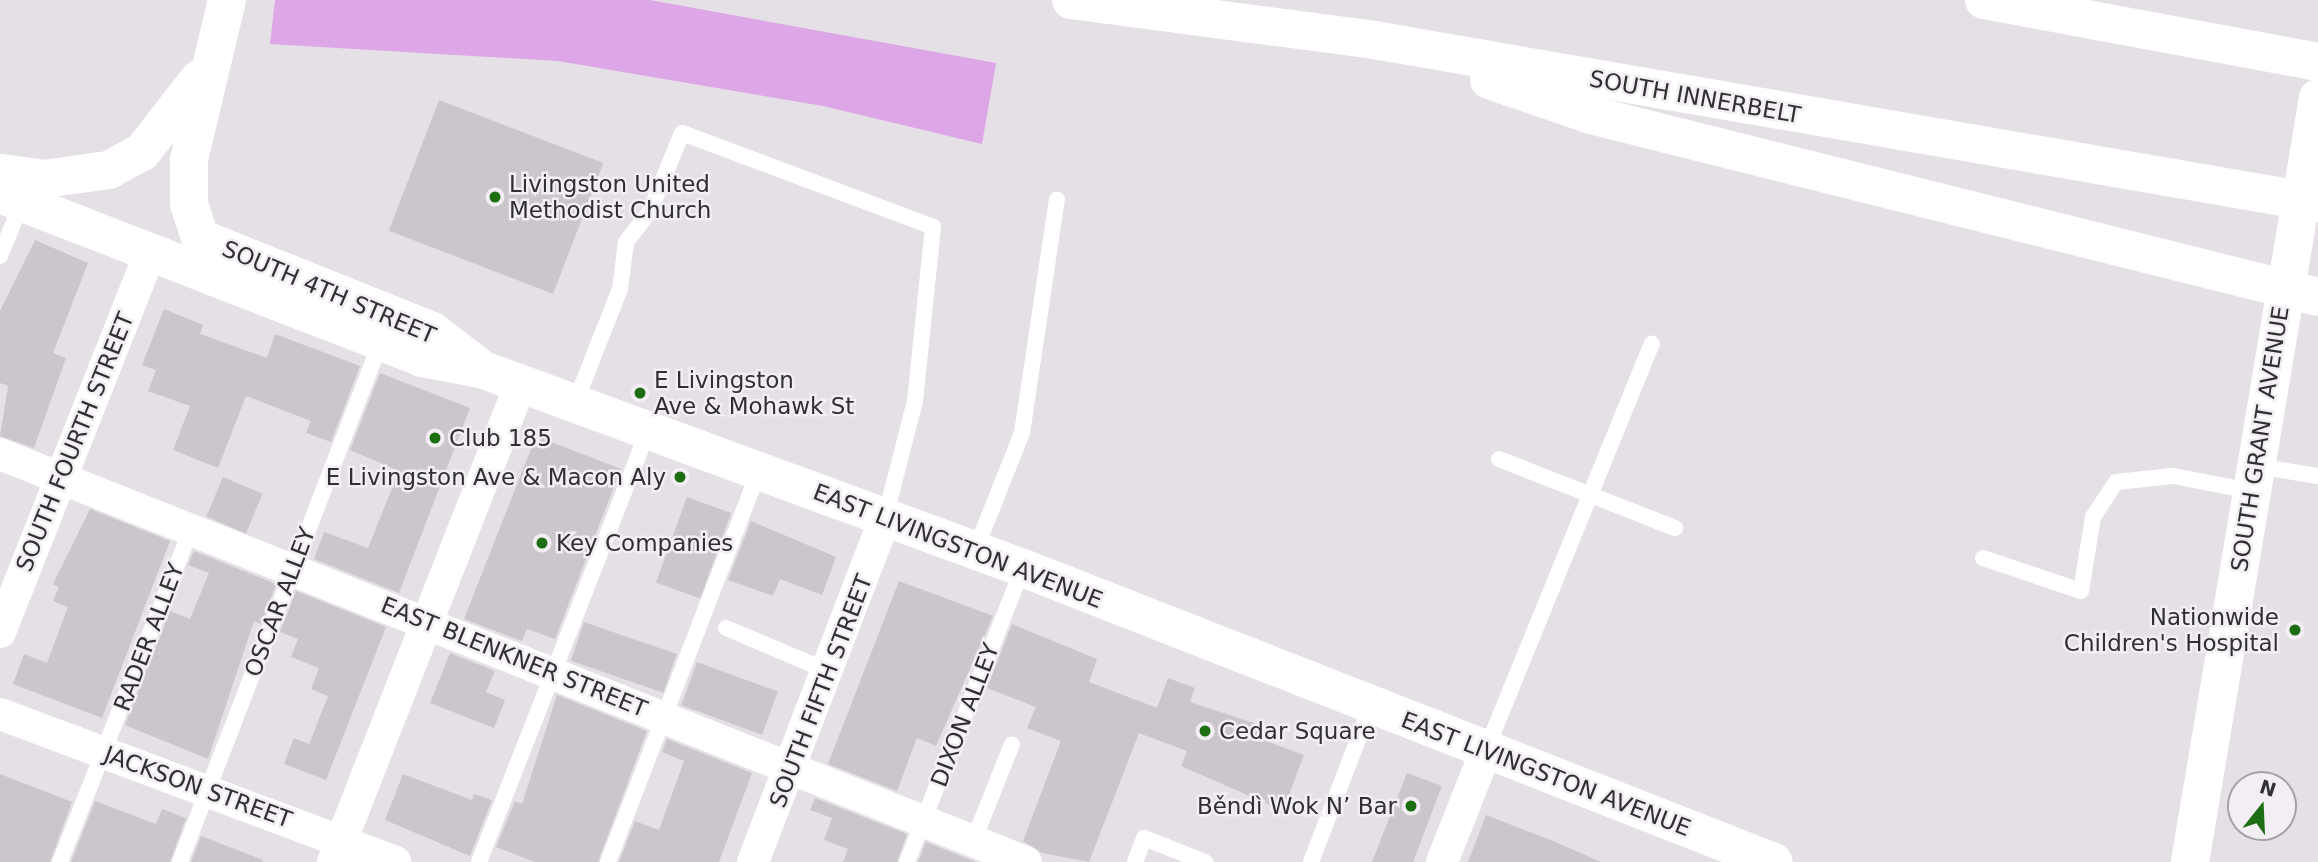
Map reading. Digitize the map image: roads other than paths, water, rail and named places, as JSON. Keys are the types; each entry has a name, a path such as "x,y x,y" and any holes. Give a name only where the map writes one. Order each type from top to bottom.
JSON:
{"main road":[{"name":"SOUTH 4TH STREET","path":"227,0 219,44 189,159 189,204 201,238 432,331 481,369"},
{"name":"SOUTH INNERBELT","path":"1070,0 1374,40 2141,176 2318,203"},
{"path":"1984,0 2318,62"},
{"path":"1374,40 1591,114 2318,297"},
{"name":"SOUTH 4TH STREET","path":"6,185 87,175 142,152 169,124 219,44"},
{"name":"SOUTH GRANT AVENUE","path":"2190,862 2318,98"},
{"path":"2141,176 2318,219"},
{"name":"EAST LIVINGSTON AVENUE","path":"6,185 96,218 144,250 422,358 481,369 1023,568 1774,862"}],"street":[{"name":"SOUTH FOURTH STREET","path":"0,632 61,478 144,250"},
{"path":"337,851 521,383"},
{"name":"EAST BLENKNER STREET","path":"0,454 791,766 1026,862"},
{"name":"SOUTH FIFTH STREET","path":"753,862 886,518"},
{"name":"JACKSON STREET","path":"0,713 207,791 337,851 395,862"},
{"path":"1442,862 1486,751"}],"lane":[{"path":"575,403 620,289 626,242 650,211 682,133 933,227 915,401 886,518"},
{"path":"0,257 6,185"},
{"path":"975,551 1021,433 1057,200"},
{"name":"OSCAR ALLEY","path":"180,862 381,341"},
{"path":"1486,751 1653,344"},
{"path":"478,862 648,430"},
{"path":"1499,459 1675,528"},
{"path":"608,862 759,471"},
{"path":"1983,558 2081,591 2093,517 2116,482 2163,476 2318,476"},
{"name":"RADER ALLEY","path":"60,862 191,529"},
{"name":"DIXON ALLEY","path":"907,862 1023,568"},
{"path":"726,628 828,671"},
{"path":"1311,862 1371,706"},
{"path":"973,842 1012,744"},
{"path":"1135,862 1144,838 1205,862"}],"place":[{"name":"Livingston United Methodist Church","path":"495,197"},
{"name":"E Livingston Ave & Mohawk St","path":"640,393"},
{"name":"Club 185","path":"435,438"},
{"name":"E Livingston Ave & Macon Aly","path":"680,477"},
{"name":"Key Companies","path":"542,543"},
{"name":"Nationwide Children's Hospital","path":"2295,630"},
{"name":"Cedar Square","path":"1205,731"},
{"name":"Běndì Wok N’ Bar","path":"1411,806"}]}
